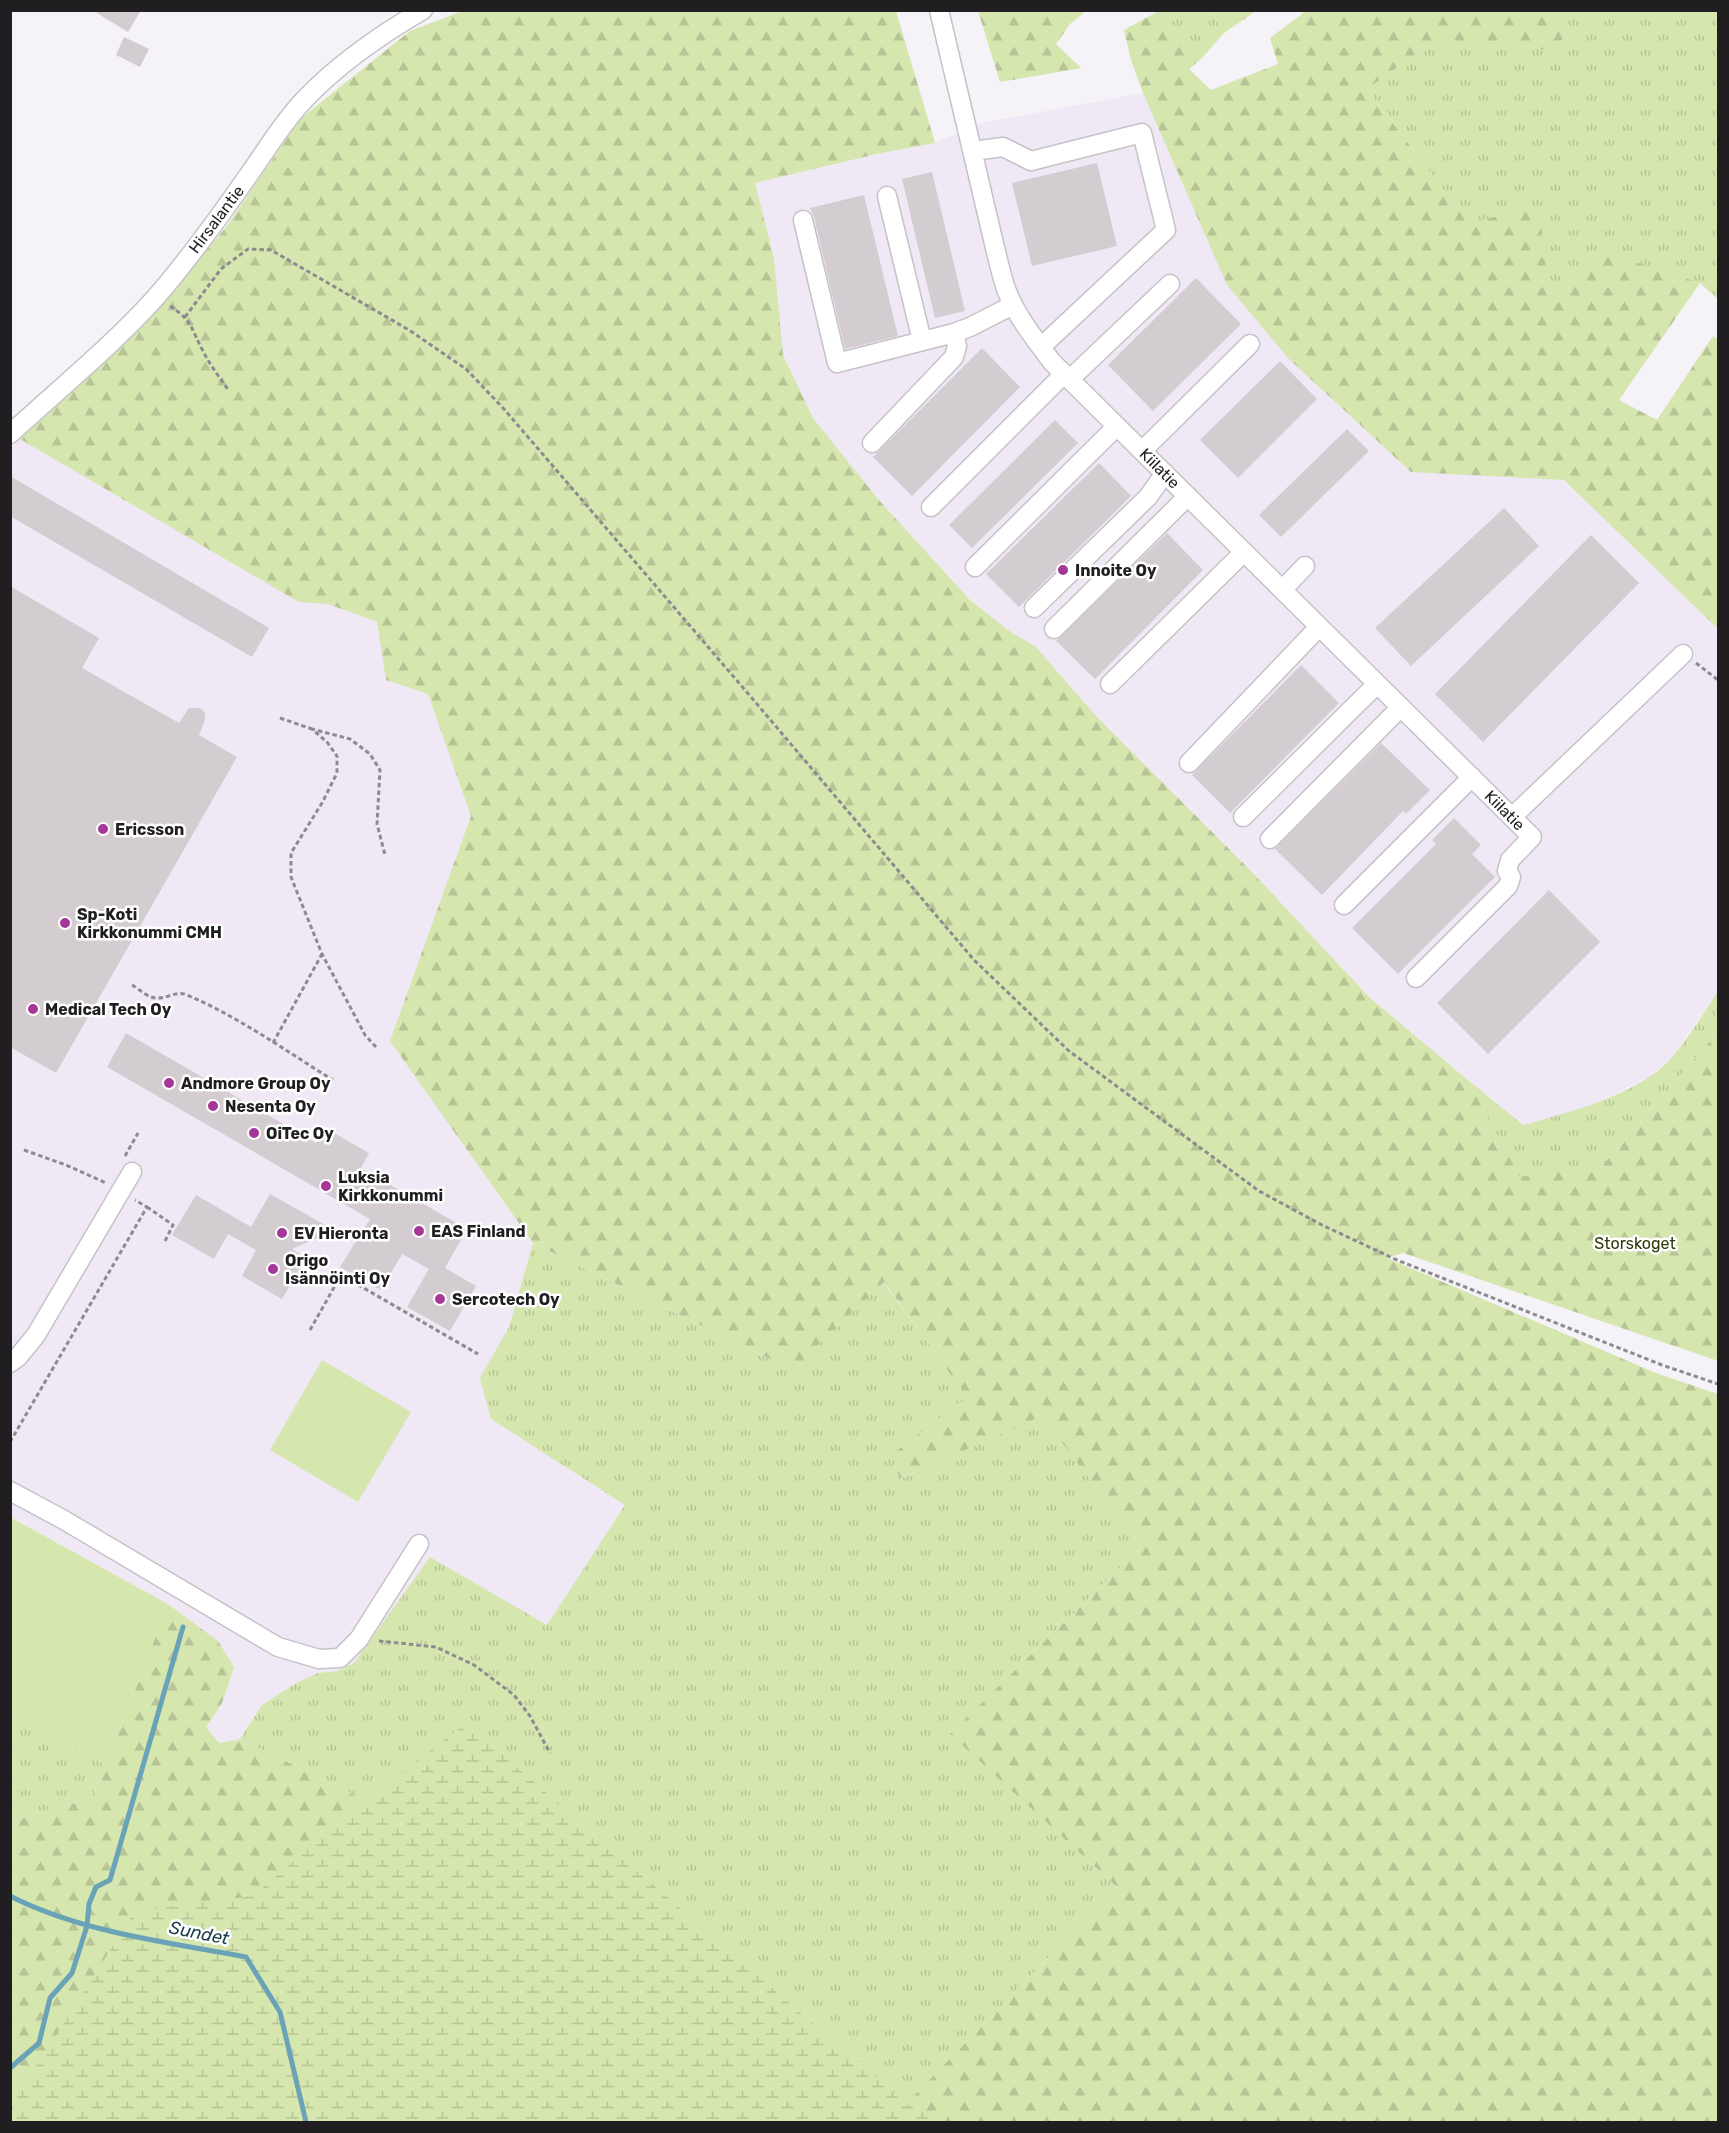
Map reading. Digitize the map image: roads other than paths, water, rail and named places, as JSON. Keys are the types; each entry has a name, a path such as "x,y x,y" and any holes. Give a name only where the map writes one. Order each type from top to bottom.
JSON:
{"street":[{"name":"Hirsalantie","path":"10,434 116,337 155,297 221,215 304,100 344,64 385,32 423,10"},
{"name":"Kiilatie","path":"939,10 1006,290 1041,347 1116,426 1532,837 1507,866 1511,877 1508,886 1416,978"},
{"path":"973,151 1003,147 1031,162 1142,133 1166,230 1041,347"},
{"path":"887,196 922,341"},
{"path":"803,220 837,363 954,333 1014,305"},
{"path":"931,507 1067,376 1170,284"},
{"path":"872,443 954,357 957,346 954,333"},
{"path":"1142,451 1250,344"},
{"path":"975,567 1116,426"},
{"path":"1034,608 1148,496 1165,473"},
{"path":"1054,629 1188,496"},
{"path":"1110,684 1244,552"},
{"path":"1282,590 1305,566"},
{"path":"1189,763 1319,627"},
{"path":"1512,817 1683,654"},
{"path":"1243,817 1377,684"},
{"path":"1270,839 1401,707"},
{"path":"1344,905 1472,777"},
{"path":"10,1363 36,1335 128,1165"},
{"path":"10,1491 64,1520 278,1647 319,1659 340,1658 359,1639 419,1544"}],"waterway":[{"path":"10,2068 39,2043 50,1998 72,1973 87,1926 89,1904 96,1887 110,1880 183,1627"},
{"name":"Sundet","path":"10,1896 38,1909 96,1928 246,1957 280,2012 306,2122"}],"place":[{"name":"Innoite Oy","path":"1063,570"},
{"name":"Ericsson","path":"103,829"},
{"name":"Sp-Koti Kirkkonummi CMH","path":"65,923"},
{"name":"Medical Tech Oy","path":"33,1009"},
{"name":"Andmore Group Oy","path":"169,1083"},
{"name":"Nesenta Oy","path":"213,1106"},
{"name":"OiTec Oy","path":"254,1133"},
{"name":"Luksia Kirkkonummi","path":"326,1186"},
{"name":"EAS Finland","path":"419,1231"},
{"name":"EV Hieronta","path":"282,1233"},
{"name":"Origo Isännöinti Oy","path":"273,1269"},
{"name":"Sercotech Oy","path":"440,1299"}],"park label":[{"name":"Storskoget","path":"1635,1243"}]}
